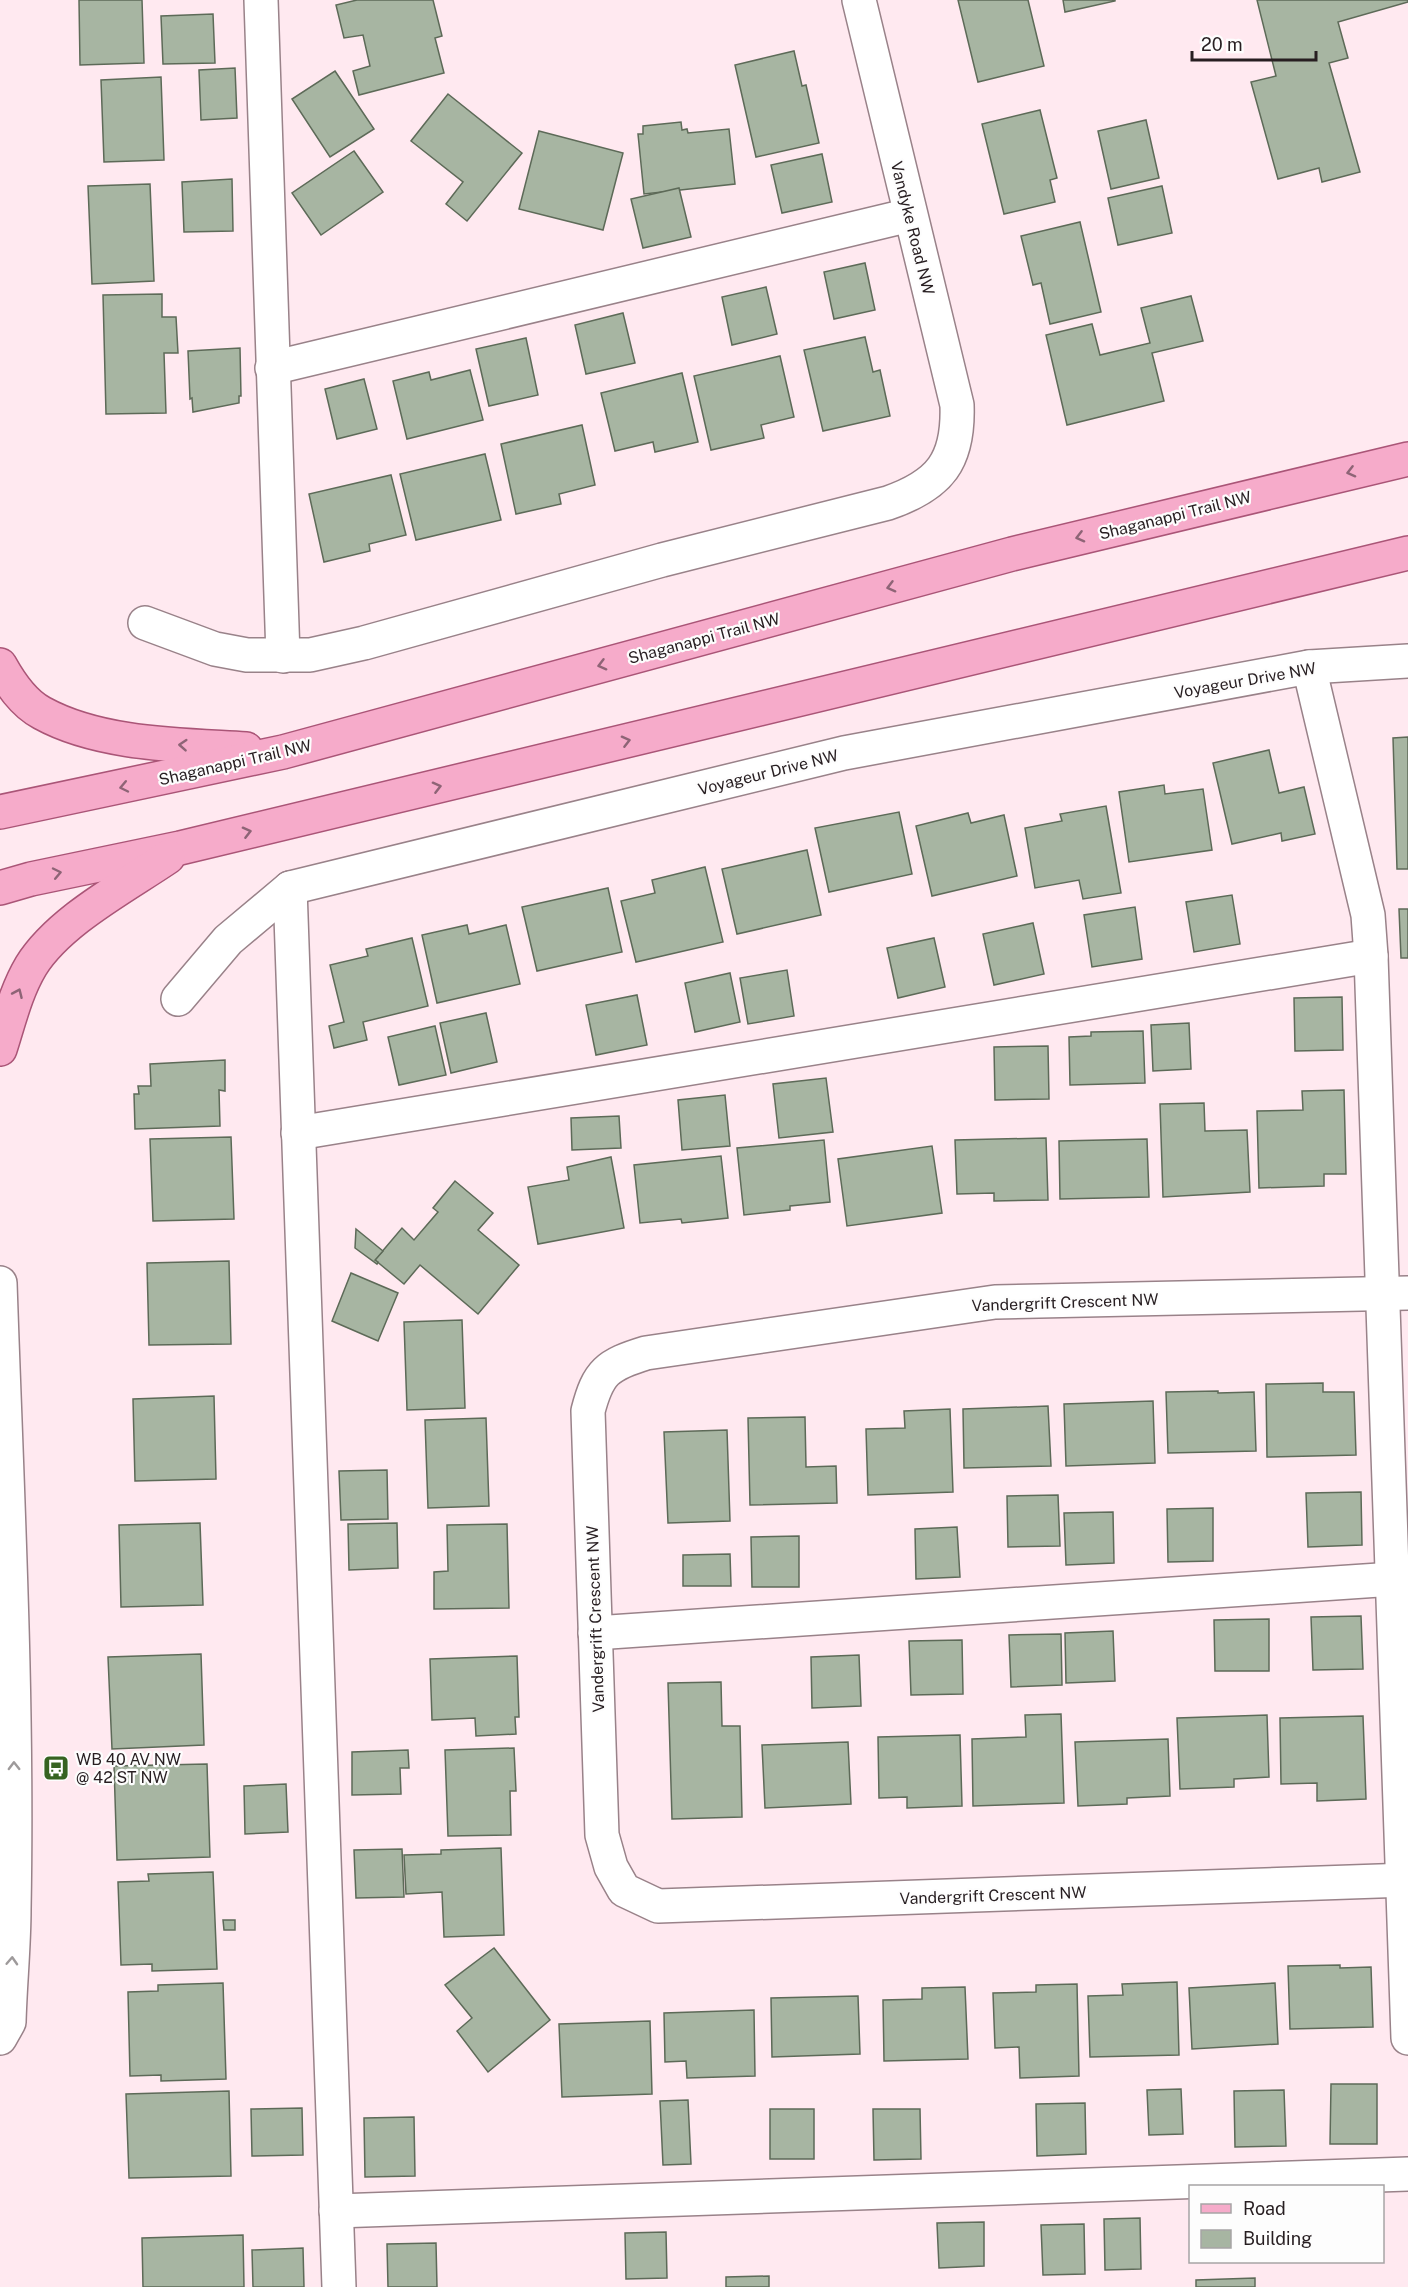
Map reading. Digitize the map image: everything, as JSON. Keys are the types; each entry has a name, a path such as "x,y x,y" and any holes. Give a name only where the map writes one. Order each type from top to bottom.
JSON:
{"main road":[{"name":"Shaganappi Trail NW","path":"0,812 284,752 1012,554 1408,459"},
{"path":"0,888 31,879 180,848 1408,553"},
{"path":"0,665 23,699 41,713 74,726 114,736 166,744 284,752"},
{"path":"0,1049 16,998 31,966 52,939 74,921 180,848"}],"street":[{"path":"145,623 215,649 247,656 283,656 261,0"},
{"name":"Vandyke Road NW","path":"283,656 310,655 364,643 662,560 888,503 913,494 933,481 945,465 954,446 957,405 859,0"},
{"path":"272,368 910,215"},
{"name":"Voyageur Drive NW","path":"178,999 228,940 290,888 844,753 1309,667 1408,661"},
{"path":"1309,667 1368,915 1371,956 1395,1294 1394,1579 1406,1880 1403,1917 1408,2038"},
{"path":"290,888 339,2287"},
{"path":"298,1133 1371,956"},
{"path":"0,1283 11,1611 15,1844 9,2022 0,2038"},
{"name":"Vandergrift Crescent NW","path":"1395,1294 995,1302 646,1353 621,1361 604,1372 593,1393 588,1411 603,1835 611,1867 624,1890 658,1906 1406,1880"},
{"path":"596,1633 1394,1579"},
{"path":"336,2211 1408,2174"}],"building":[{"path":"79,0 142,0 144,63 80,65"},
{"path":"357,0 433,0 442,36 435,38 444,73 359,95 353,71 370,66 363,35 344,38 336,5"},
{"path":"958,0 1028,0 1044,66 978,82"},
{"path":"1063,0 1115,0 1115,1 1065,12"},
{"path":"1257,0 1408,0 1408,2 1338,22 1348,58 1329,63 1360,172 1322,182 1319,168 1278,179 1251,82 1276,76"},
{"path":"213,14 215,63 163,64 161,16"},
{"path":"794,51 802,86 806,85 819,143 756,157 735,65"},
{"path":"235,68 237,118 201,120 199,70"},
{"path":"335,71 374,129 330,157 292,99"},
{"path":"161,77 164,160 104,162 101,80"},
{"path":"448,94 522,153 467,221 446,204 463,182 411,141"},
{"path":"1040,110 1057,178 1050,180 1055,202 1004,214 982,124"},
{"path":"1146,120 1159,178 1111,189 1098,131"},
{"path":"681,122 682,130 687,129 688,133 729,129 735,184 644,194 638,134 643,134 643,126"},
{"path":"539,131 623,153 603,230 519,209"},
{"path":"354,151 383,192 321,235 292,193"},
{"path":"822,154 832,202 782,213 771,165"},
{"path":"232,179 233,231 184,232 182,182"},
{"path":"150,184 154,281 92,284 88,186"},
{"path":"1162,186 1172,233 1118,245 1108,198"},
{"path":"679,188 691,237 643,248 631,199"},
{"path":"1080,222 1101,312 1050,324 1041,283 1033,285 1021,236"},
{"path":"865,263 875,310 834,319 824,272"},
{"path":"766,287 777,334 732,345 722,297"},
{"path":"162,294 162,317 176,317 178,353 164,353 166,413 106,414 103,295"},
{"path":"1191,296 1203,341 1152,353 1164,401 1067,425 1046,335 1092,324 1100,355 1150,343 1141,308"},
{"path":"623,313 635,363 586,374 575,325"},
{"path":"865,337 873,372 880,370 890,416 823,431 804,350"},
{"path":"526,338 538,395 489,406 476,349"},
{"path":"240,348 241,396 239,396 239,403 193,412 192,398 190,399 188,351"},
{"path":"780,356 794,417 761,425 764,438 711,450 694,376"},
{"path":"470,370 483,420 407,439 393,381 429,372 431,380"},
{"path":"682,373 698,442 655,452 653,442 615,451 601,393"},
{"path":"364,379 377,429 337,439 325,389"},
{"path":"582,425 595,485 559,494 561,504 516,514 501,444"},
{"path":"485,454 501,520 416,540 400,474"},
{"path":"391,475 406,535 369,544 370,551 324,562 309,494"},
{"path":"1408,737 1408,869 1397,869 1393,738"},
{"path":"1269,750 1279,793 1304,787 1315,834 1282,841 1281,833 1232,844 1213,763"},
{"path":"1164,785 1165,794 1203,789 1212,850 1129,862 1119,792"},
{"path":"1106,806 1121,893 1083,899 1079,880 1035,888 1025,828 1062,821 1060,814"},
{"path":"899,812 912,874 829,892 815,828"},
{"path":"968,813 971,823 1004,815 1017,876 932,896 916,826"},
{"path":"807,850 821,915 737,934 722,869"},
{"path":"705,867 723,942 636,962 621,901 655,893 652,880"},
{"path":"608,888 622,952 537,971 522,907"},
{"path":"1232,895 1240,944 1194,952 1186,902"},
{"path":"1135,907 1142,959 1092,967 1084,915"},
{"path":"1399,909 1408,909 1408,958 1401,958"},
{"path":"1033,923 1044,974 994,985 983,934"},
{"path":"467,925 469,934 506,925 520,984 437,1003 422,935"},
{"path":"412,938 428,1006 363,1022 367,1040 334,1048 329,1026 344,1022 330,965 368,956 366,949"},
{"path":"934,938 945,987 898,998 887,948"},
{"path":"787,970 794,1016 748,1024 740,978"},
{"path":"730,973 740,1022 695,1032 685,983"},
{"path":"637,995 647,1045 596,1055 586,1005"},
{"path":"1342,997 1343,1050 1295,1051 1294,998"},
{"path":"486,1013 497,1062 451,1073 440,1023"},
{"path":"1189,1023 1191,1069 1153,1071 1151,1025"},
{"path":"435,1026 446,1075 399,1085 388,1037"},
{"path":"1143,1031 1145,1083 1070,1085 1069,1037 1091,1036 1091,1032"},
{"path":"1048,1046 1049,1099 995,1100 994,1047"},
{"path":"225,1060 225,1091 219,1090 220,1126 135,1129 134,1094 139,1094 138,1086 151,1086 150,1064"},
{"path":"826,1078 833,1132 779,1138 773,1084"},
{"path":"1344,1090 1346,1174 1324,1174 1324,1186 1259,1188 1257,1111 1303,1110 1302,1091"},
{"path":"725,1095 730,1146 682,1150 678,1100"},
{"path":"1204,1103 1205,1131 1247,1130 1250,1192 1163,1197 1160,1104"},
{"path":"619,1116 621,1148 572,1150 571,1118"},
{"path":"231,1137 234,1219 153,1221 150,1139"},
{"path":"1046,1138 1048,1200 994,1201 994,1193 957,1194 955,1140"},
{"path":"1147,1139 1149,1197 1060,1199 1059,1141"},
{"path":"824,1140 830,1202 790,1206 790,1210 744,1215 737,1148"},
{"path":"932,1146 942,1213 847,1226 838,1159"},
{"path":"721,1156 728,1218 682,1223 681,1219 640,1223 634,1165"},
{"path":"611,1157 624,1228 538,1244 528,1187 569,1180 567,1167"},
{"path":"455,1181 493,1213 478,1230 519,1265 478,1314 420,1265 404,1284 375,1260 402,1228 414,1240 438,1212 433,1208"},
{"path":"356,1229 383,1251 375,1260 377,1264 355,1248"},
{"path":"229,1261 231,1344 149,1345 147,1263"},
{"path":"351,1273 398,1293 378,1341 332,1321"},
{"path":"462,1320 465,1408 407,1410 404,1322"},
{"path":"1323,1383 1323,1392 1354,1392 1356,1455 1267,1457 1266,1384"},
{"path":"1218,1391 1218,1393 1254,1392 1256,1451 1168,1453 1166,1392"},
{"path":"214,1396 216,1479 135,1481 133,1399"},
{"path":"1153,1401 1155,1463 1066,1466 1064,1404"},
{"path":"1048,1406 1051,1466 964,1468 963,1409"},
{"path":"950,1409 953,1492 868,1495 866,1429 905,1428 904,1411"},
{"path":"805,1417 806,1467 836,1466 837,1503 750,1505 748,1418"},
{"path":"486,1418 489,1506 428,1508 425,1420"},
{"path":"727,1430 730,1521 668,1523 664,1432"},
{"path":"387,1470 388,1519 341,1520 339,1471"},
{"path":"1361,1492 1362,1545 1308,1547 1306,1493"},
{"path":"1058,1495 1060,1546 1008,1547 1007,1496"},
{"path":"1213,1508 1213,1561 1168,1562 1167,1509"},
{"path":"1113,1512 1114,1563 1066,1565 1064,1513"},
{"path":"200,1523 203,1605 121,1607 119,1525"},
{"path":"397,1523 398,1568 349,1570 348,1524"},
{"path":"507,1524 509,1608 434,1609 434,1572 448,1571 447,1525"},
{"path":"957,1527 960,1577 916,1579 915,1529"},
{"path":"799,1536 799,1587 752,1587 751,1537"},
{"path":"730,1554 731,1586 683,1586 683,1555"},
{"path":"1361,1616 1363,1669 1313,1670 1311,1617"},
{"path":"1269,1619 1269,1671 1215,1671 1214,1620"},
{"path":"1113,1631 1115,1681 1066,1683 1065,1633"},
{"path":"1061,1634 1062,1685 1011,1687 1009,1635"},
{"path":"962,1640 963,1694 911,1695 909,1641"},
{"path":"201,1654 204,1745 112,1749 108,1657"},
{"path":"859,1655 861,1706 812,1708 811,1657"},
{"path":"517,1656 519,1717 515,1717 516,1734 476,1736 475,1718 432,1720 430,1659"},
{"path":"721,1682 722,1726 740,1726 742,1817 672,1819 668,1683"},
{"path":"1061,1714 1064,1803 973,1806 972,1739 1026,1737 1025,1715"},
{"path":"1267,1715 1269,1777 1234,1779 1234,1787 1180,1789 1177,1718"},
{"path":"1363,1716 1366,1799 1317,1801 1317,1783 1281,1784 1280,1718"},
{"path":"960,1735 962,1806 907,1808 907,1797 879,1798 878,1737"},
{"path":"1168,1739 1170,1796 1127,1798 1127,1804 1078,1806 1075,1742"},
{"path":"848,1742 851,1804 765,1808 762,1745"},
{"path":"514,1748 516,1791 510,1791 511,1835 448,1836 445,1750"},
{"path":"408,1750 409,1768 400,1768 401,1794 352,1795 352,1752"},
{"path":"207,1764 210,1857 117,1860 114,1766"},
{"path":"286,1784 288,1832 245,1834 244,1786"},
{"path":"501,1848 504,1935 444,1937 442,1892 406,1894 404,1855 441,1854 441,1850"},
{"path":"402,1849 404,1897 356,1898 354,1850"},
{"path":"213,1872 217,1969 152,1971 152,1964 121,1965 118,1882 149,1881 148,1874"},
{"path":"223,1920 235,1920 235,1930 224,1930"},
{"path":"494,1948 550,2020 488,2072 457,2031 472,2018 445,1985"},
{"path":"1340,1965 1340,1968 1371,1967 1373,2027 1290,2029 1288,1966"},
{"path":"1177,1982 1179,2055 1090,2057 1088,1996 1123,1995 1122,1984"},
{"path":"223,1983 226,2079 161,2081 161,2075 130,2076 128,1992 158,1991 158,1985"},
{"path":"1275,1983 1278,2044 1192,2049 1189,1988"},
{"path":"1077,1984 1079,2076 1020,2078 1019,2047 995,2048 993,1993 1036,1992 1036,1985"},
{"path":"965,1987 968,2059 884,2061 883,2000 922,1999 922,1988"},
{"path":"858,1996 860,2054 772,2057 771,1998"},
{"path":"754,2010 755,2076 687,2078 686,2061 665,2062 664,2013"},
{"path":"650,2021 652,2094 562,2097 559,2024"},
{"path":"1331,2084 1377,2084 1377,2144 1330,2144"},
{"path":"1181,2089 1183,2134 1149,2135 1147,2090"},
{"path":"1284,2090 1286,2146 1235,2147 1234,2091"},
{"path":"229,2091 231,2176 129,2178 126,2094"},
{"path":"688,2100 691,2164 663,2165 660,2101"},
{"path":"1085,2103 1086,2154 1037,2156 1036,2104"},
{"path":"302,2108 303,2155 252,2156 251,2109"},
{"path":"770,2109 814,2109 814,2159 770,2159"},
{"path":"873,2109 920,2109 921,2159 874,2160"},
{"path":"414,2117 415,2176 365,2177 364,2118"},
{"path":"1140,2218 1141,2269 1105,2270 1104,2219"},
{"path":"984,2222 984,2266 939,2268 937,2223"},
{"path":"1084,2224 1085,2274 1043,2275 1041,2225"},
{"path":"666,2232 667,2278 626,2279 625,2233"},
{"path":"243,2235 244,2287 143,2287 142,2238"},
{"path":"436,2243 437,2287 388,2287 387,2244"},
{"path":"303,2248 304,2287 253,2287 252,2250"},
{"path":"769,2276 769,2287 726,2287 726,2277"},
{"path":"1255,2278 1255,2287 1196,2287 1196,2280"}],"place":[{"name":"WB 40 AV NW @ 42 ST NW","path":"56,1768"}]}
